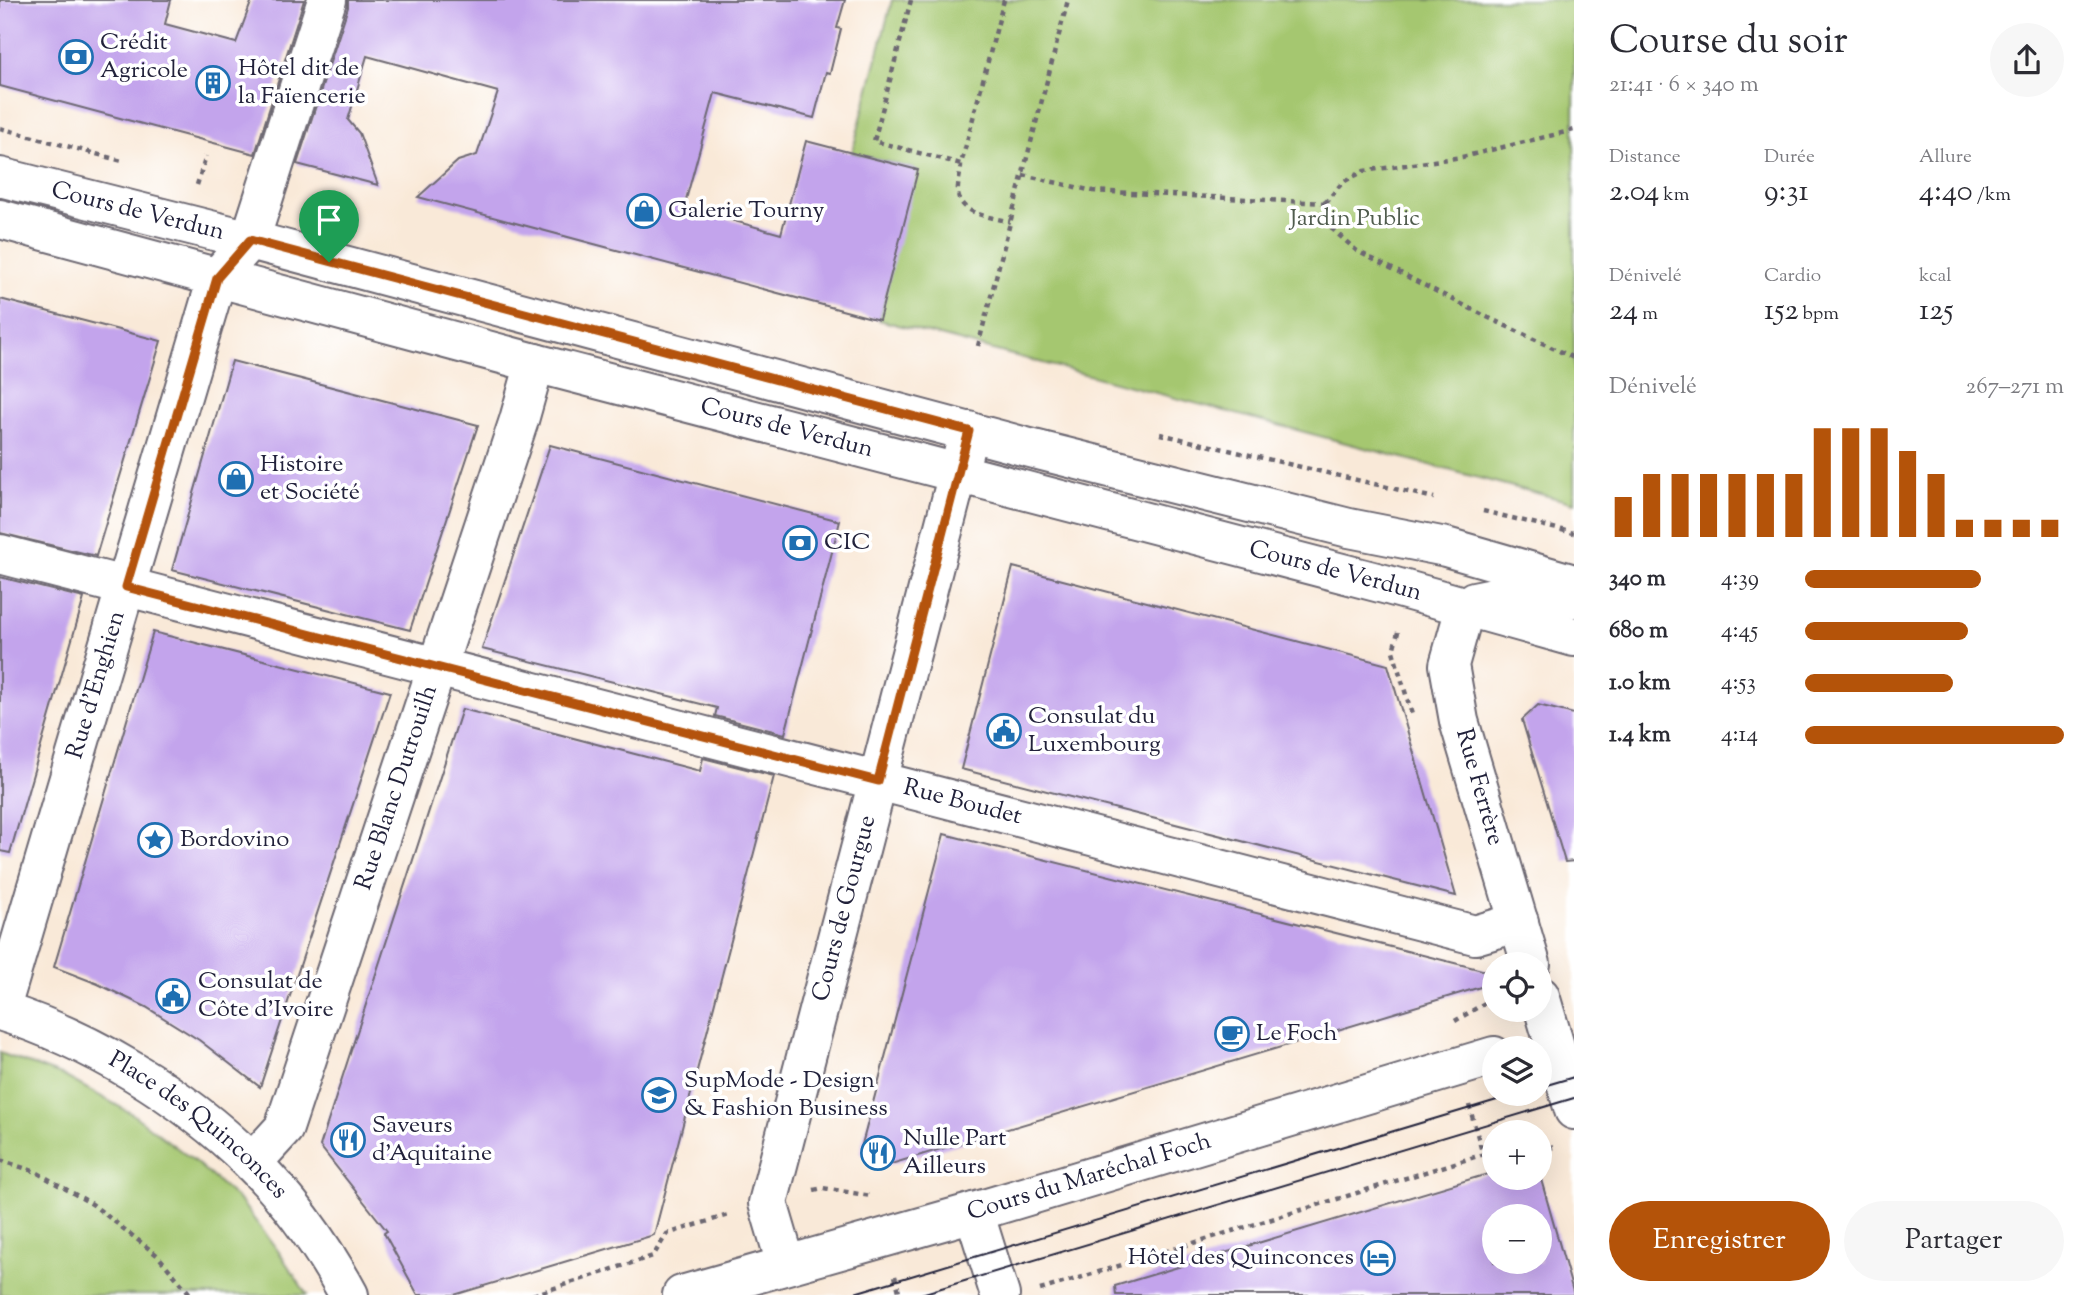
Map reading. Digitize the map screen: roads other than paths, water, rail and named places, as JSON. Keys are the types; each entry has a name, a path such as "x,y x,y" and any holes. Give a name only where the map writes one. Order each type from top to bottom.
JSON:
{"street":[{"path":"217,278 250,240 327,0"},
{"name":"Cours de Verdun","path":"0,177 250,240 969,431 1349,528 1446,547 1574,584"},
{"name":"Cours de Verdun","path":"0,219 535,363 1388,585 1574,637"},
{"name":"Rue d'Enghien","path":"0,1011 217,278"},
{"name":"Rue Blanc Dutrouilh","path":"252,1163 284,1128 535,363"},
{"name":"Cours de Gourgue","path":"786,1264 768,1203 969,431"},
{"name":"Rue Boudet","path":"0,554 1475,935 1519,922"},
{"path":"1465,608 1474,601 1499,596 1574,598"},
{"name":"Rue Ferrère","path":"1465,608 1449,665 1459,721 1528,952"},
{"name":"Place des Quinconces","path":"0,1011 70,1038 140,1076 223,1136 252,1163 304,1225 349,1295"},
{"path":"1552,1048 1574,1110"},
{"name":"Cours du Maréchal Foch","path":"682,1295 974,1212 1482,1060"},
{"path":"974,1212 1018,1293"}],"tram line":[{"path":"1552,1083 1574,1077"},
{"path":"918,1295 1574,1098"},
{"path":"848,1295 1482,1105"}],"place":[{"name":"Crédit Agricole","path":"76,57"},
{"name":"Hôtel dit de la Faïencerie","path":"213,83"},
{"name":"Galerie Tourny","path":"644,211"},
{"name":"Histoire et Société","path":"236,479"},
{"name":"CIC","path":"800,543"},
{"name":"Consulat du Luxembourg","path":"1004,731"},
{"name":"Bordovino","path":"155,840"},
{"name":"Consulat de Côte d'Ivoire","path":"173,996"},
{"name":"Le Foch","path":"1232,1034"},
{"name":"SupMode - Design & Fashion Business","path":"659,1095"},
{"name":"Saveurs d'Aquitaine","path":"348,1140"},
{"name":"Nulle Part Ailleurs","path":"878,1153"},
{"name":"Hôtel des Quinconces","path":"1378,1258"}],"park label":[{"name":"Jardin Public","path":"1355,219"}]}
